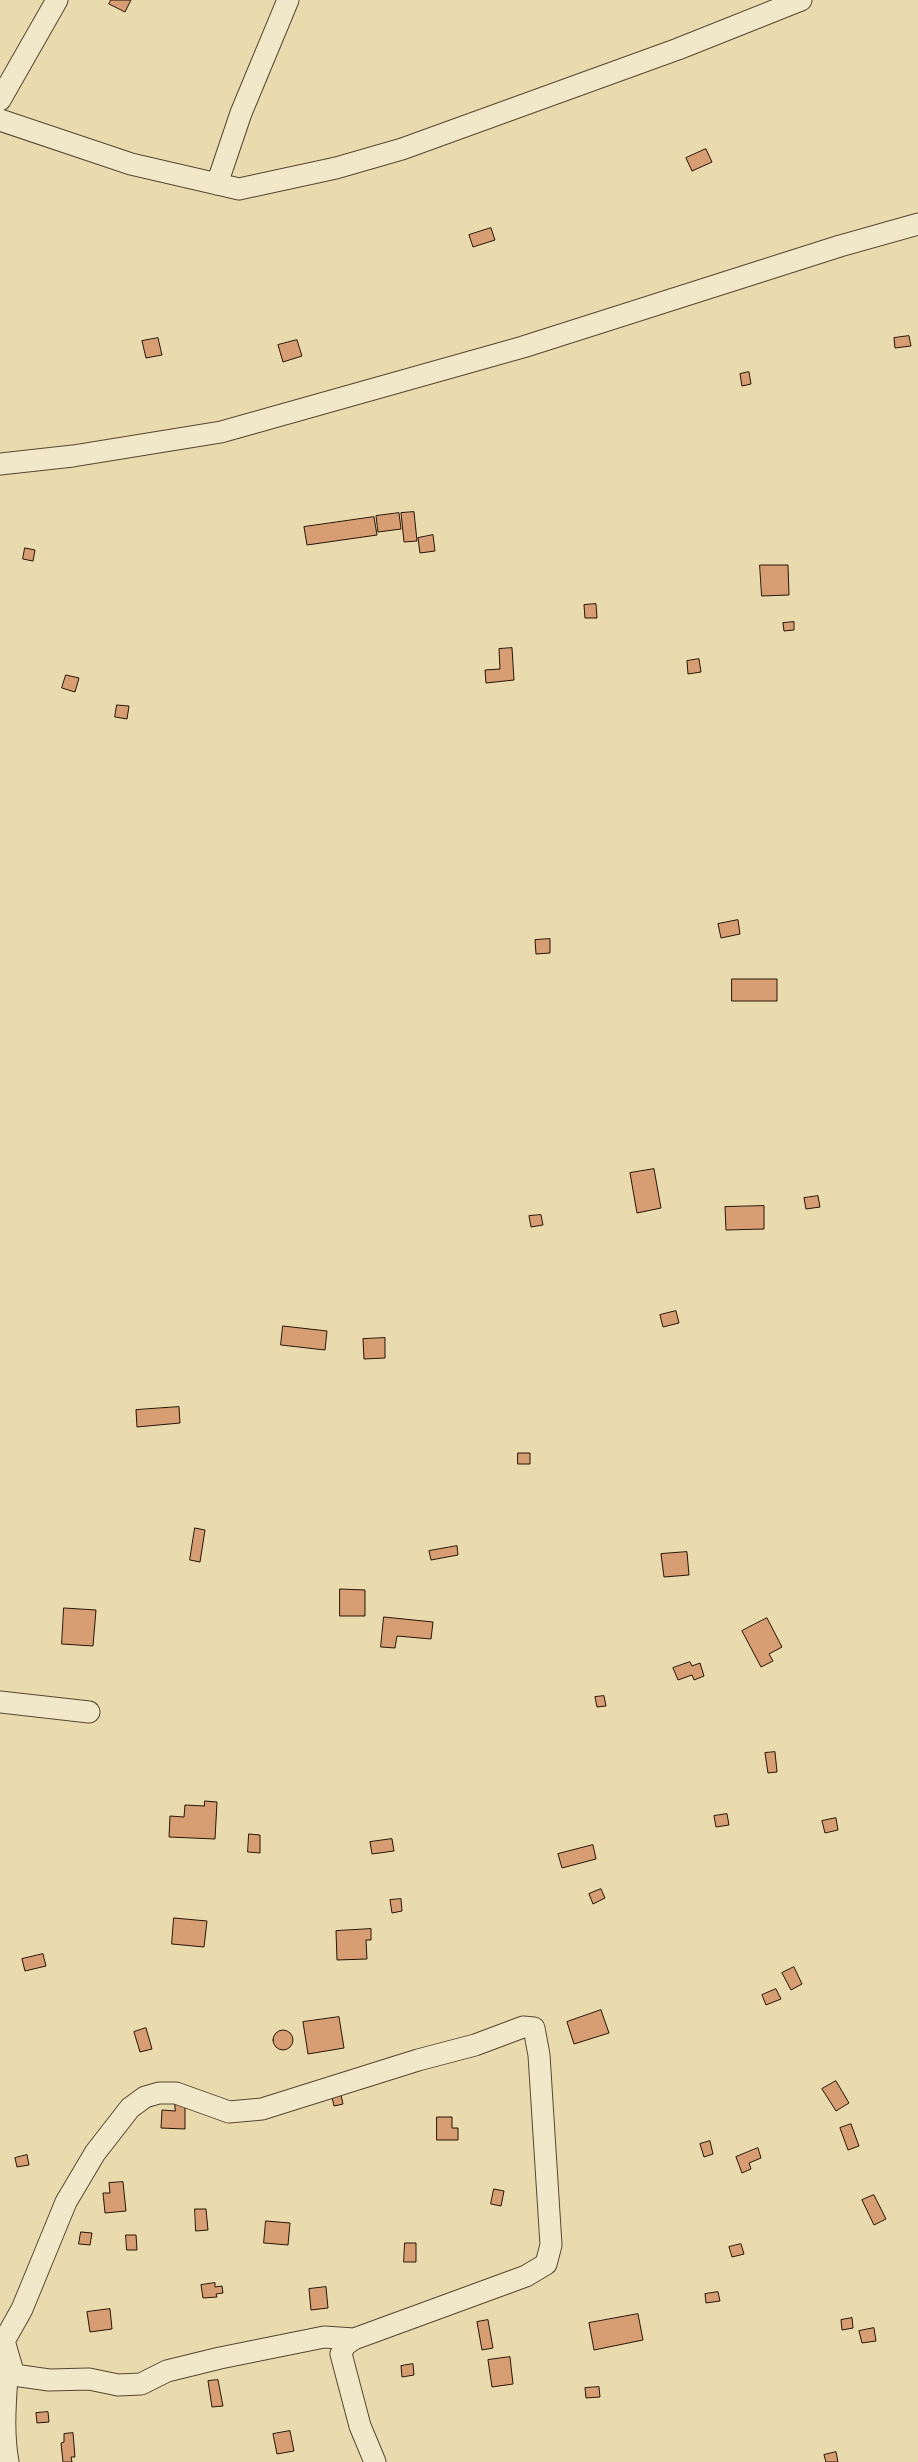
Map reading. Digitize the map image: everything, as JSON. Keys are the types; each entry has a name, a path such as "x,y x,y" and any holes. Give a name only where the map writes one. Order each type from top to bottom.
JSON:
{"street":[{"path":"0,100 57,0"},
{"path":"217,184 241,113 288,0"},
{"path":"0,120 131,164 239,189 336,168 402,148 678,49 801,0"},
{"path":"0,464 73,456 230,430 523,347 840,246 918,224"},
{"path":"0,1702 89,1712"},
{"path":"5,2452 4,2348 66,2202 95,2153 130,2108 145,2097 159,2093 176,2093 229,2112 262,2109 418,2060 475,2045 523,2027 534,2028 539,2055 551,2245 546,2264 526,2276 354,2339 345,2345 342,2354 360,2426 375,2462"},
{"path":"4,2348 14,2375 49,2380 89,2379 118,2385 141,2384 167,2371 324,2336 354,2339"}],"building":[{"path":"111,0 131,0 125,12 109,4"},
{"path":"706,149 712,162 692,171 686,158"},
{"path":"491,228 495,240 473,247 469,235"},
{"path":"909,336 911,346 895,348 894,338"},
{"path":"158,338 162,355 146,358 142,341"},
{"path":"297,340 302,356 283,362 278,345"},
{"path":"749,372 751,384 742,386 740,374"},
{"path":"414,512 417,541 404,542 401,513"},
{"path":"399,513 401,529 378,532 376,516"},
{"path":"374,517 377,535 307,545 304,527"},
{"path":"433,535 435,551 420,553 418,538"},
{"path":"25,548 35,550 33,561 23,559"},
{"path":"760,565 788,565 789,595 762,596"},
{"path":"596,604 597,618 585,618 584,605"},
{"path":"794,622 794,630 784,631 783,623"},
{"path":"512,648 514,680 486,683 485,670 500,669 499,649"},
{"path":"699,659 701,672 688,674 687,661"},
{"path":"66,675 79,678 75,692 62,688"},
{"path":"117,705 129,706 127,719 115,717"},
{"path":"738,920 740,934 721,938 718,924"},
{"path":"550,939 550,953 536,954 535,940"},
{"path":"732,979 777,979 777,1001 732,1001"},
{"path":"654,1169 661,1208 637,1213 630,1173"},
{"path":"818,1196 820,1207 806,1209 804,1198"},
{"path":"764,1206 764,1229 726,1230 725,1207"},
{"path":"541,1215 543,1225 531,1227 529,1216"},
{"path":"676,1311 679,1323 663,1327 660,1315"},
{"path":"283,1326 327,1331 325,1350 281,1345"},
{"path":"385,1338 385,1358 364,1359 363,1339"},
{"path":"179,1407 180,1423 137,1427 136,1410"},
{"path":"518,1453 530,1453 530,1464 518,1464"},
{"path":"195,1528 205,1530 200,1562 190,1560"},
{"path":"457,1546 458,1555 431,1560 429,1551"},
{"path":"687,1552 689,1575 664,1577 661,1554"},
{"path":"340,1589 365,1590 365,1616 340,1616"},
{"path":"64,1608 96,1610 93,1646 62,1644"},
{"path":"384,1617 433,1622 431,1639 397,1636 395,1648 381,1647"},
{"path":"767,1618 782,1647 769,1654 773,1661 761,1667 742,1631"},
{"path":"690,1662 692,1666 700,1663 704,1676 694,1680 692,1675 678,1680 673,1668"},
{"path":"604,1696 606,1706 597,1707 595,1697"},
{"path":"775,1752 777,1772 768,1773 765,1753"},
{"path":"205,1801 217,1802 215,1839 169,1837 170,1816 184,1817 185,1805 204,1806"},
{"path":"727,1814 729,1825 716,1827 714,1816"},
{"path":"836,1818 838,1830 825,1833 822,1821"},
{"path":"249,1834 260,1835 260,1853 248,1852"},
{"path":"392,1839 394,1851 372,1854 370,1842"},
{"path":"593,1845 596,1859 562,1868 558,1854"},
{"path":"601,1889 605,1898 593,1904 589,1894"},
{"path":"401,1899 402,1911 392,1913 390,1900"},
{"path":"174,1918 207,1921 204,1947 172,1944"},
{"path":"371,1929 371,1940 366,1940 367,1959 337,1960 336,1931"},
{"path":"43,1954 46,1966 25,1971 22,1959"},
{"path":"794,1967 802,1984 791,1990 782,1973"},
{"path":"776,1989 781,1999 766,2005 762,1995"},
{"path":"601,2010 609,2033 574,2044 567,2022"},
{"path":"339,2017 344,2048 308,2054 303,2022"},
{"path":"146,2028 152,2049 140,2052 134,2032"},
{"path":"283,2030 290,2033 293,2040 290,2047 283,2050 276,2047 273,2040 276,2033"},
{"path":"836,2081 849,2103 836,2111 822,2089"},
{"path":"341,2095 343,2104 334,2106 332,2097"},
{"path":"175,2104 185,2104 185,2129 161,2128 162,2110 175,2111"},
{"path":"437,2117 452,2117 452,2128 458,2128 458,2140 437,2140"},
{"path":"851,2124 859,2146 848,2150 840,2128"},
{"path":"710,2141 713,2154 704,2157 700,2144"},
{"path":"758,2148 761,2158 749,2163 751,2169 742,2173 736,2157"},
{"path":"27,2155 29,2165 17,2167 15,2158"},
{"path":"123,2182 126,2211 105,2213 103,2193 110,2193 109,2183"},
{"path":"494,2189 504,2191 501,2206 491,2204"},
{"path":"874,2195 886,2219 874,2225 862,2200"},
{"path":"195,2209 206,2209 208,2230 196,2231"},
{"path":"266,2221 290,2223 288,2245 264,2243"},
{"path":"81,2232 92,2233 90,2245 79,2244"},
{"path":"126,2235 136,2235 137,2250 127,2250"},
{"path":"405,2243 416,2243 416,2262 404,2262"},
{"path":"741,2244 744,2254 732,2257 729,2247"},
{"path":"215,2283 215,2287 222,2286 223,2293 216,2294 217,2297 203,2298 201,2285"},
{"path":"326,2287 328,2308 311,2310 309,2289"},
{"path":"718,2292 720,2301 706,2303 705,2294"},
{"path":"110,2309 112,2329 90,2332 87,2312"},
{"path":"638,2314 643,2340 594,2350 589,2323"},
{"path":"852,2318 853,2328 842,2330 841,2320"},
{"path":"488,2320 493,2348 482,2350 477,2322"},
{"path":"874,2328 876,2341 862,2343 859,2331"},
{"path":"510,2357 513,2384 492,2387 488,2360"},
{"path":"413,2364 414,2375 402,2377 401,2366"},
{"path":"218,2380 223,2406 212,2407 208,2381"},
{"path":"599,2387 600,2397 586,2398 585,2388"},
{"path":"48,2412 49,2422 37,2423 36,2413"},
{"path":"290,2431 294,2451 277,2454 273,2434"},
{"path":"73,2433 75,2457 71,2457 72,2462 63,2462 61,2443 64,2442 64,2434"},
{"path":"836,2452 838,2462 826,2462 824,2455"}]}
